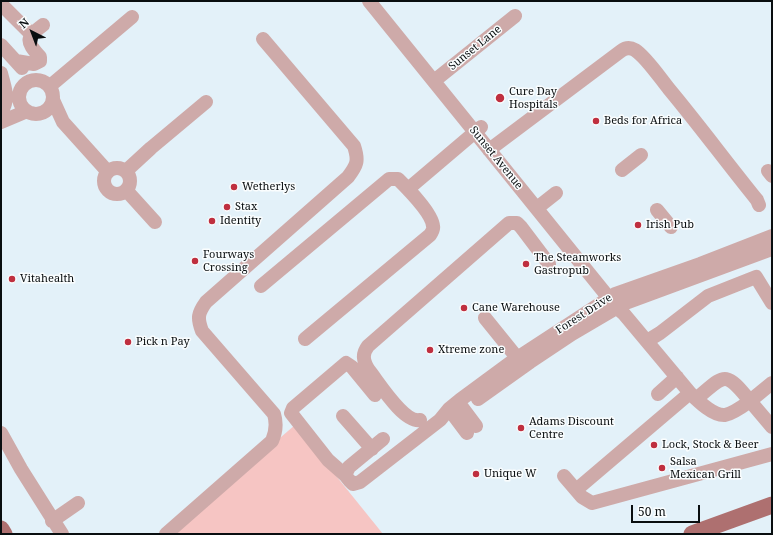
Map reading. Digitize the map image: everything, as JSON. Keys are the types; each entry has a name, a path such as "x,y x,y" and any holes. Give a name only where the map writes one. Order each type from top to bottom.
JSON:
{"main road":[{"path":"692,534 772,505"},
{"path":"1,529 4,534"}],"street":[{"name":"Sunset Avenue","path":"369,1 493,148 647,341 693,396 708,409 724,415 733,412 750,401"},
{"name":"Sunset Avenue","path":"377,1 436,79"},
{"path":"1,4 31,34"},
{"name":"Sunset Lane","path":"436,79 515,16"},
{"path":"1,114 48,109 51,93 132,17"},
{"path":"16,61 34,64 40,61 40,56 30,46 30,41 31,34 43,25"},
{"path":"166,534 272,441 276,427 274,414 202,331 199,321 199,314 202,308 206,302 348,178 357,162 357,154 354,146 263,39"},
{"path":"1,45 33,80"},
{"path":"493,148 620,51 630,48 639,53 649,64 702,129 757,200 759,205"},
{"path":"1,72 20,90"},
{"path":"1,72 6,87 7,98 1,114"},
{"path":"63,122 29,110 19,100 20,90 33,80 45,82 63,122 108,172"},
{"path":"126,172 151,148 206,102"},
{"path":"1,122 29,110"},
{"path":"408,189 478,130"},
{"path":"622,170 641,155"},
{"path":"115,168 119,168 126,172 129,175 130,183 126,190 115,194 107,190 104,179 108,172 115,168"},
{"path":"261,286 389,179 398,179 408,189 431,217 433,229 430,235 305,339"},
{"path":"126,190 155,222"},
{"path":"540,206 556,193"},
{"path":"657,210 671,227"},
{"path":"420,420 412,420 402,413 368,369 364,362 363,355 368,346 509,223 517,223 521,227 548,264"},
{"name":"Forest Drive","path":"345,475 354,484 360,482 440,420 520,362 581,329 618,304 700,264 772,236"},
{"name":"Forest Drive","path":"618,304 772,249"},
{"path":"647,341 660,333 708,296 756,277 772,303"},
{"path":"485,318 520,362"},
{"path":"375,395 352,367 346,364 293,408 292,413 328,460 345,475 349,466 383,439"},
{"path":"658,394 677,377"},
{"path":"576,490 693,396 725,378 734,382 772,427"},
{"path":"750,401 772,383"},
{"path":"456,409 471,430"},
{"path":"343,416 372,449"},
{"path":"1,433 52,521 62,534"},
{"path":"564,476 582,497 592,503 772,454"},
{"path":"52,521 78,503"}],"shaded area":[{"path":"295,425 383,534 168,534"}],"place":[{"name":"Cure Day Hospitals","path":"500,98"},
{"name":"Beds for Africa","path":"596,121"},
{"name":"Wetherlys","path":"234,187"},
{"name":"Stax","path":"227,207"},
{"name":"Identity","path":"212,221"},
{"name":"Irish Pub","path":"638,225"},
{"name":"Fourways Crossing","path":"195,261"},
{"name":"The Steamworks Gastropub","path":"526,264"},
{"name":"Vitahealth","path":"12,279"},
{"name":"Cane Warehouse","path":"464,308"},
{"name":"Pick n Pay","path":"128,342"},
{"name":"Xtreme zone","path":"430,350"},
{"name":"Adams Discount Centre","path":"521,428"},
{"name":"Lock, Stock & Beer","path":"654,445"},
{"name":"Salsa Mexican Grill","path":"662,468"},
{"name":"Unique W","path":"476,474"}]}
